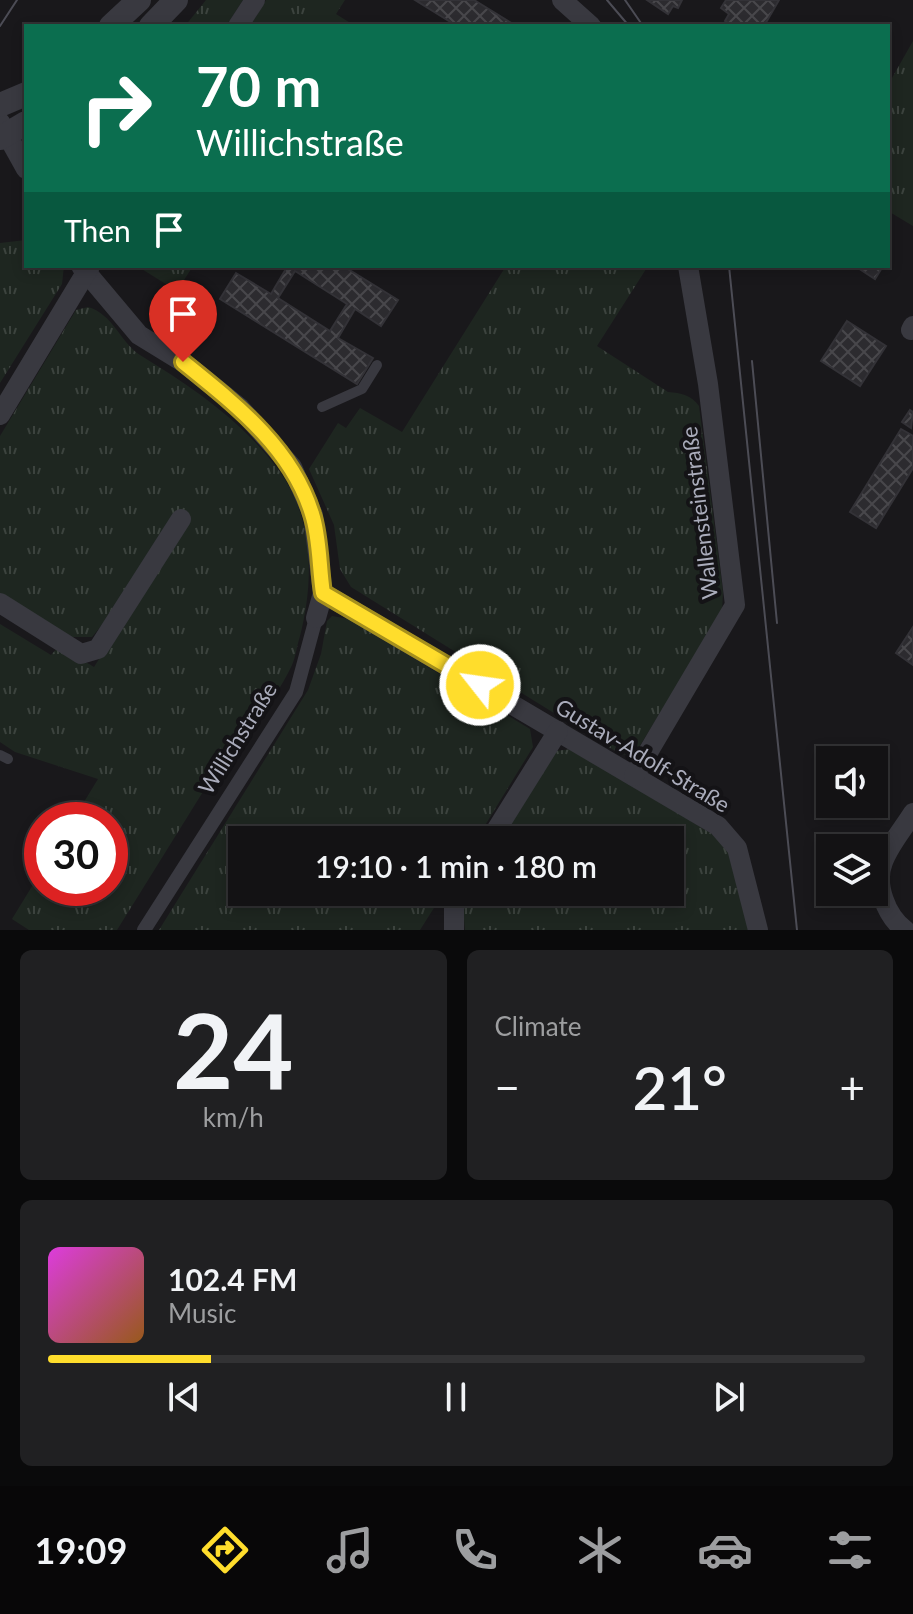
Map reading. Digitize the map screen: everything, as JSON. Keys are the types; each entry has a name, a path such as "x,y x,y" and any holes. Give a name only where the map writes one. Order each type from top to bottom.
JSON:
{"street":[{"path":"113,24 139,0"},
{"path":"153,24 176,0"},
{"path":"239,24 255,0"},
{"path":"562,0 589,24"},
{"path":"0,105 24,95"},
{"path":"8,130 24,165"},
{"name":"Wallensteinstraße","path":"634,776 735,605 708,384 688,268"},
{"path":"0,415 86,269"},
{"name":"Willichstraße","path":"86,269 139,335 183,362 240,408 292,467 313,515 323,593 296,692 144,930"},
{"path":"0,603 81,654 98,649 181,519"},
{"name":"Gustav-Adolf-Straße","path":"323,593 718,826 737,848 758,930"},
{"path":"499,826 558,731"},
{"path":"905,930 898,925 882,898 881,864 913,813"},
{"path":"454,930 455,906"}],"lane":[{"path":"322,407 362,389 377,365"}],"green space":[{"path":"206,0 243,0 227,24 187,24"},
{"path":"266,0 345,0 336,14 352,24 251,24"},
{"path":"913,41 913,226 890,212 890,81"},
{"path":"24,240 24,268 64,268 62,284 0,383 0,243"},
{"path":"140,268 192,268 177,291"},
{"path":"505,268 647,268 597,346 668,392 685,395 699,406 723,592 722,612 636,752 620,754 351,587 340,569 334,525 309,469 338,423 346,428 360,408 402,432"},
{"path":"88,307 104,316 140,355 234,421 266,454 291,491 305,530 308,594 295,654 286,677 274,697 265,692 117,930 29,930 12,919 24,899 24,906 128,906 128,802 84,802 98,779 15,752 0,742 0,624 51,655 59,646 94,667 189,518 92,637 67,637 0,595 0,436 76,310"},
{"path":"332,616 349,619 530,729 533,747 485,826 228,826 228,906 435,906 420,930 159,930 308,690 321,654 327,621"},
{"path":"572,749 722,840 730,850 750,930 465,930 464,906 684,906 684,826 509,826 555,751"}],"building":[{"path":"415,0 474,0 513,24 454,24"},
{"path":"647,0 682,0 678,8 673,6 668,14"},
{"path":"726,0 779,0 765,24 729,24 725,21 729,14 721,8"},
{"path":"286,268 346,268 398,300 381,326 355,309 338,338 373,358 357,384 220,299 236,273 271,294","holes":["295,271 347,304 330,331 278,298"]},
{"path":"858,268 882,268 875,279"},
{"path":"847,321 886,346 860,386 821,361"},
{"path":"910,410 913,412 911,428 902,422"},
{"path":"901,429 913,436 913,468 876,528 850,512"},
{"path":"913,627 913,665 896,653"}],"tram line":[{"path":"0,26 17,0"},
{"path":"607,0 627,24"},
{"path":"625,0 642,24"},
{"path":"729,268 797,930"},
{"path":"752,361 777,623"}],"route":[{"path":"183,362 240,408 292,467 313,515 323,593 480,685"}]}
